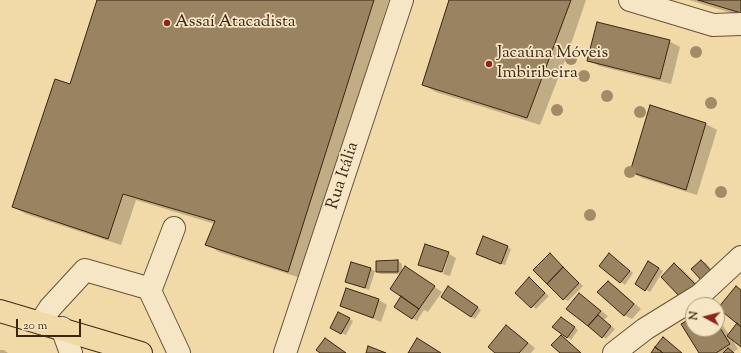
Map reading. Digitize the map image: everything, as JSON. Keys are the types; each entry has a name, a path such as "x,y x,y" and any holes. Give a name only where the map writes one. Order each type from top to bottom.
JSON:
{"main road":[{"path":"0,311 62,328 141,353"}],"street":[{"name":"Rua Itália","path":"285,353 402,0"},
{"path":"630,0 713,25 741,24"},
{"path":"174,228 151,289 152,296 179,353"},
{"path":"614,353 645,329 700,295 741,257"},
{"path":"41,322 50,308 85,270 151,289"},
{"path":"62,328 71,353"}],"building":[{"path":"97,0 374,0 288,272 205,245 215,221 123,194 108,239 12,207 55,79 70,84"},
{"name":"Jacaúna Móveis Imbiribeira","path":"449,0 571,0 527,118 422,85"},
{"path":"698,0 741,0 741,13"},
{"path":"597,22 670,40 660,79 587,61"},
{"path":"650,105 706,123 686,190 630,172"},
{"path":"483,236 508,246 501,264 476,254"},
{"path":"425,244 449,252 442,272 418,265"},
{"path":"550,253 563,267 547,284 533,270"},
{"path":"609,253 630,271 620,283 599,266"},
{"path":"398,260 398,272 376,272 376,261"},
{"path":"701,260 712,272 702,281 691,269"},
{"path":"648,261 659,268 645,291 635,284"},
{"path":"351,262 371,268 365,288 345,282"},
{"path":"674,263 696,285 682,299 661,277"},
{"path":"405,266 435,286 419,309 390,289"},
{"path":"563,267 579,283 563,300 547,284"},
{"path":"529,277 545,293 531,308 515,293"},
{"path":"608,281 634,304 624,316 597,292"},
{"path":"448,286 478,307 471,317 441,297"},
{"path":"736,286 741,290 741,327 725,314 725,299"},
{"path":"346,288 379,299 373,318 340,306"},
{"path":"579,293 601,311 588,326 566,309"},
{"path":"401,296 419,309 412,319 394,307"},
{"path":"338,312 350,318 341,334 330,328"},
{"path":"598,315 611,326 602,338 588,326"},
{"path":"561,317 575,327 567,338 552,327"},
{"path":"685,322 685,330 681,324"},
{"path":"737,323 741,327 741,347 727,336"},
{"path":"506,325 528,343 519,353 495,353 488,347"},
{"path":"561,335 581,353 560,353 551,345"},
{"path":"725,336 730,344 716,353 699,353 689,337"},
{"path":"663,337 682,353 663,353 655,347"},
{"path":"325,338 346,353 320,353 316,350"},
{"path":"417,338 441,353 408,353"},
{"path":"368,346 386,353 366,353"},
{"path":"655,347 663,353 651,353"},
{"path":"728,348 734,353 723,353"}],"place":[{"name":"Assaí Atacadista","path":"167,23"},
{"name":"Jacaúna Móveis Imbiribeira","path":"489,64"}]}
